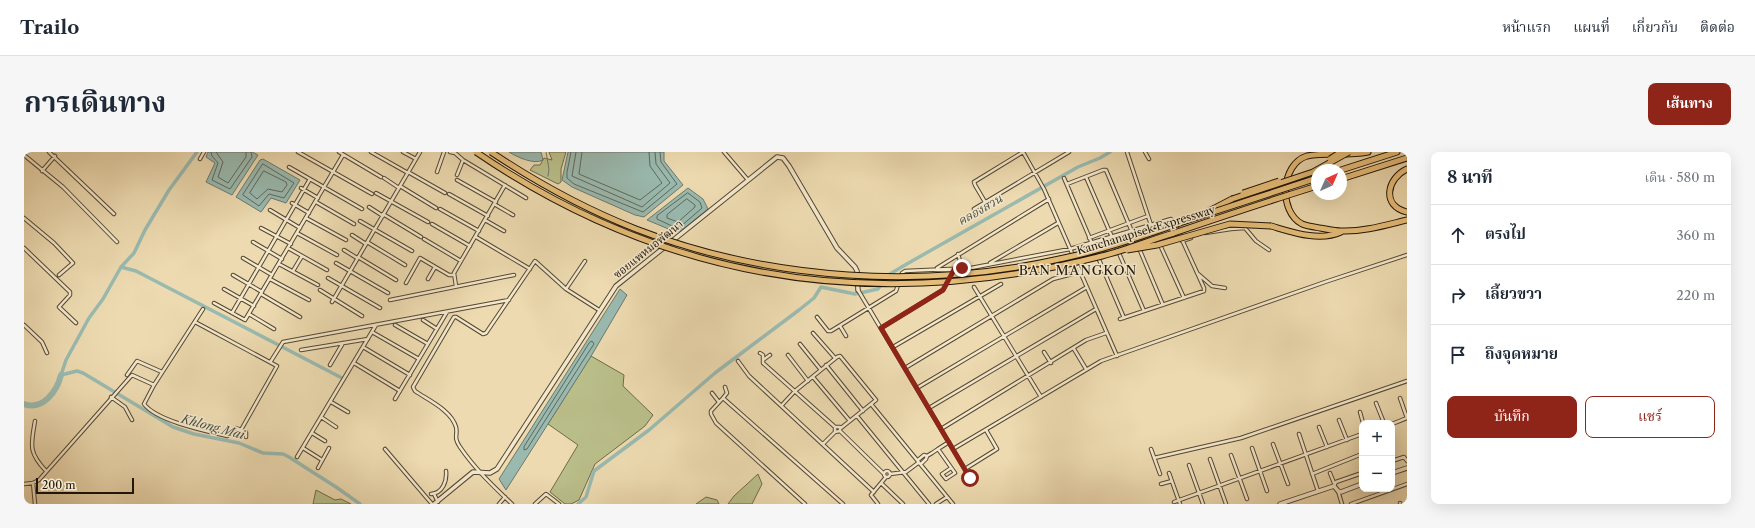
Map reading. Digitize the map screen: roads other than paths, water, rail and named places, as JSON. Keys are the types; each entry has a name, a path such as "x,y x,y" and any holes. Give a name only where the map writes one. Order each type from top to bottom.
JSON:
{"highway":[{"name":"Kanchanapisek Expressway","path":"476,152 546,195 595,220 692,256 785,276 878,284 955,282 1039,270 1121,251 1311,188"},
{"name":"Kanchanapisek Expressway","path":"491,152 526,175 573,200 636,229 722,256 755,263 842,275 903,277 1008,269 1062,259 1100,249 1311,180"},
{"path":"1201,216 1252,189 1311,170 1341,152"},
{"path":"1232,199 1313,172 1349,152"},
{"path":"1342,232 1302,224 1292,213 1285,189 1290,171 1298,161 1306,156 1321,153 1356,154 1368,152"},
{"path":"1347,168 1397,152"},
{"path":"1347,177 1407,158"},
{"path":"1407,169 1395,176 1391,184 1389,195 1395,206 1407,212"},
{"path":"1121,251 1157,245 1230,224 1270,226 1318,236 1333,236 1342,232 1368,229 1407,220"}],"street":[{"path":"49,152 55,156 114,214"},
{"path":"200,159 204,152"},
{"path":"298,152 372,194"},
{"path":"339,152 436,208"},
{"path":"370,152 488,216"},
{"path":"403,152 416,159"},
{"path":"332,302 420,152"},
{"path":"437,172 444,152"},
{"path":"450,152 455,153 463,160 526,198"},
{"path":"724,152 748,180"},
{"path":"985,202 974,182 1023,152 1049,199 1117,356"},
{"path":"974,209 1069,152"},
{"path":"1132,152 1127,153 1151,225 1184,298"},
{"path":"1145,152 1150,159"},
{"path":"24,155 63,188 117,242"},
{"path":"214,303 245,320 344,155"},
{"path":"42,171 55,156"},
{"name":"ซอยแพหมอพัฒนา","path":"478,471 490,474 495,472 499,467 599,310 616,286 778,157 783,158 789,166 840,252 855,267 857,271 858,290"},
{"path":"457,175 463,160"},
{"path":"289,167 362,209"},
{"path":"1067,184 1106,170 1163,305"},
{"path":"1086,177 1108,231 1144,311"},
{"path":"1064,178 1124,318"},
{"path":"232,313 310,179"},
{"path":"458,180 513,215"},
{"path":"456,286 454,275 505,185"},
{"path":"303,189 318,198"},
{"path":"376,193 428,222"},
{"path":"936,269 1049,199"},
{"path":"316,202 354,224"},
{"path":"292,203 309,213"},
{"path":"368,207 462,261"},
{"path":"440,209 479,232"},
{"path":"270,210 300,228"},
{"path":"1089,238 1148,216"},
{"path":"24,218 54,243 72,262 59,275"},
{"path":"306,218 346,240"},
{"path":"817,317 830,332 898,290 903,272 962,268 1070,249 1092,244 1171,219 1204,288 1204,291 1120,319"},
{"path":"486,220 504,231"},
{"path":"360,221 412,251"},
{"path":"988,264 1058,222"},
{"path":"432,224 470,246"},
{"path":"261,228 291,244"},
{"path":"1182,241 1202,234 1245,228 1256,241 1269,250"},
{"path":"297,233 337,255"},
{"path":"352,236 405,265"},
{"path":"476,237 530,269"},
{"path":"253,242 282,259"},
{"path":"24,248 70,292 70,295 59,307 76,324"},
{"path":"288,248 327,270"},
{"path":"344,250 396,280"},
{"path":"958,254 962,268"},
{"path":"953,449 1101,361 1407,255"},
{"path":"293,271 302,256"},
{"path":"243,258 272,275"},
{"path":"406,283 420,258 449,275 454,275"},
{"path":"512,504 478,471 457,443 455,434 456,428 448,416 436,405 412,388 454,317 483,334 486,333 535,261 566,289 599,310"},
{"path":"566,289 585,261"},
{"path":"336,263 388,293"},
{"path":"279,264 318,285"},
{"path":"428,279 435,267"},
{"path":"881,328 943,290 955,268"},
{"path":"905,368 1053,279 1080,272"},
{"path":"1197,273 1212,286 1225,288"},
{"path":"233,275 300,317"},
{"path":"390,300 514,275"},
{"path":"328,278 380,308"},
{"path":"270,279 309,300"},
{"path":"893,347 1001,284"},
{"path":"974,287 1041,397"},
{"path":"917,388 1087,287"},
{"path":"224,289 254,306"},
{"path":"320,290 362,316"},
{"path":"858,290 970,478"},
{"path":"270,361 283,342 509,300"},
{"path":"929,408 1096,309"},
{"path":"203,310 162,372 144,404 151,410 190,427 227,436 234,428 246,432 246,437"},
{"path":"395,399 448,312"},
{"path":"249,314 274,329"},
{"path":"423,320 437,329"},
{"path":"194,322 277,366 241,430"},
{"path":"297,457 377,325"},
{"path":"24,326 42,342 47,352"},
{"path":"395,326 428,344"},
{"path":"840,326 846,336"},
{"path":"372,332 419,359"},
{"path":"814,333 835,358"},
{"path":"941,428 1028,377 1086,340 1106,333"},
{"path":"301,350 368,338"},
{"path":"330,365 343,343"},
{"path":"800,344 821,370"},
{"path":"363,347 410,375"},
{"path":"1074,349 1086,369"},
{"path":"1044,352 1051,363"},
{"path":"760,353 763,355 762,360 835,427 838,426 840,430 885,475"},
{"path":"762,360 770,355"},
{"path":"788,355 808,381"},
{"path":"782,405 795,391 826,365 839,356 842,358 876,400 840,430 835,432 823,444"},
{"path":"127,375 138,361 162,372"},
{"path":"738,361 749,376 874,492"},
{"path":"354,363 400,391"},
{"path":"826,365 863,411"},
{"path":"26,484 39,480 132,375 154,385"},
{"path":"813,377 850,421"},
{"path":"1154,458 1241,438 1407,381"},
{"path":"725,387 728,392 711,414 716,423 805,504"},
{"path":"712,393 719,402"},
{"path":"112,396 125,407 132,420"},
{"path":"723,398 843,504"},
{"path":"1395,423 1407,418 1400,398"},
{"path":"331,402 348,412"},
{"path":"1376,403 1383,420"},
{"path":"872,404 953,504"},
{"path":"1360,412 1362,420"},
{"path":"857,416 902,473 929,504"},
{"path":"322,417 336,426"},
{"path":"1339,420 1347,440"},
{"path":"35,421 31,447 32,454 46,471"},
{"path":"835,427 835,432"},
{"path":"1319,427 1327,447"},
{"path":"965,469 997,450 986,430"},
{"path":"312,433 325,441"},
{"path":"1299,434 1318,491"},
{"path":"1174,502 1359,435"},
{"path":"885,475 902,473 926,459 927,456 949,442"},
{"path":"1273,444 1288,484"},
{"path":"303,448 322,460"},
{"path":"318,468 329,448"},
{"path":"1252,448 1267,491"},
{"path":"385,449 436,503"},
{"path":"932,453 938,449 951,468 954,473 946,479 942,474 951,468"},
{"path":"1151,449 1160,474"},
{"path":"1231,454 1247,499"},
{"path":"1312,474 1359,455"},
{"path":"1395,460 1404,457 1407,461"},
{"path":"1210,459 1226,504"},
{"path":"1189,465 1203,504"},
{"path":"1395,472 1407,468"},
{"path":"436,503 432,494 445,483 446,471"},
{"path":"436,503 473,472 478,471"},
{"path":"878,504 871,497 888,471 890,474"},
{"path":"1169,473 1180,504"},
{"path":"1330,473 1342,504"},
{"path":"1280,504 1318,491 1359,474"},
{"path":"1161,484 1172,481"},
{"path":"32,483 35,504"},
{"path":"881,483 903,504"},
{"path":"1351,504 1407,484"},
{"path":"1338,491 1344,491 1359,485"},
{"path":"535,504 546,494 559,504"},
{"path":"499,504 505,497"},
{"path":"936,504 947,497"}],"water":[{"path":"208,152 252,152 258,155 232,195 206,182 215,163 206,157"},
{"path":"509,152 541,152 543,160 535,162 530,161"},
{"path":"568,152 664,152 664,161 683,185 644,217 635,215 572,187 562,180"},
{"path":"263,159 300,180 286,203 271,198 261,212 236,197 260,160"},
{"path":"688,188 703,199 708,209 681,231 671,230 647,220"},
{"path":"620,289 627,295 590,358 506,490 499,479"}],"waterway":[{"path":"61,375 66,360 89,318 103,299 121,267 134,253 145,230 169,190 197,152"},
{"path":"546,152 549,169 548,176"},
{"name":"คลองสวน","path":"578,504 586,497 594,471 649,430 715,373 814,298 821,287 855,294 878,289 890,274 905,265 1078,167 1110,152"},
{"path":"121,267 136,271 342,378"},
{"name":"Khlong Mai","path":"61,375 77,371 83,373 173,427 194,434 239,443 263,453 283,454 360,504"},
{"path":"24,404 37,405 43,402 53,393 61,375"}],"district":[{"name":"BAN MANGKON","path":"1078,270"}]}
